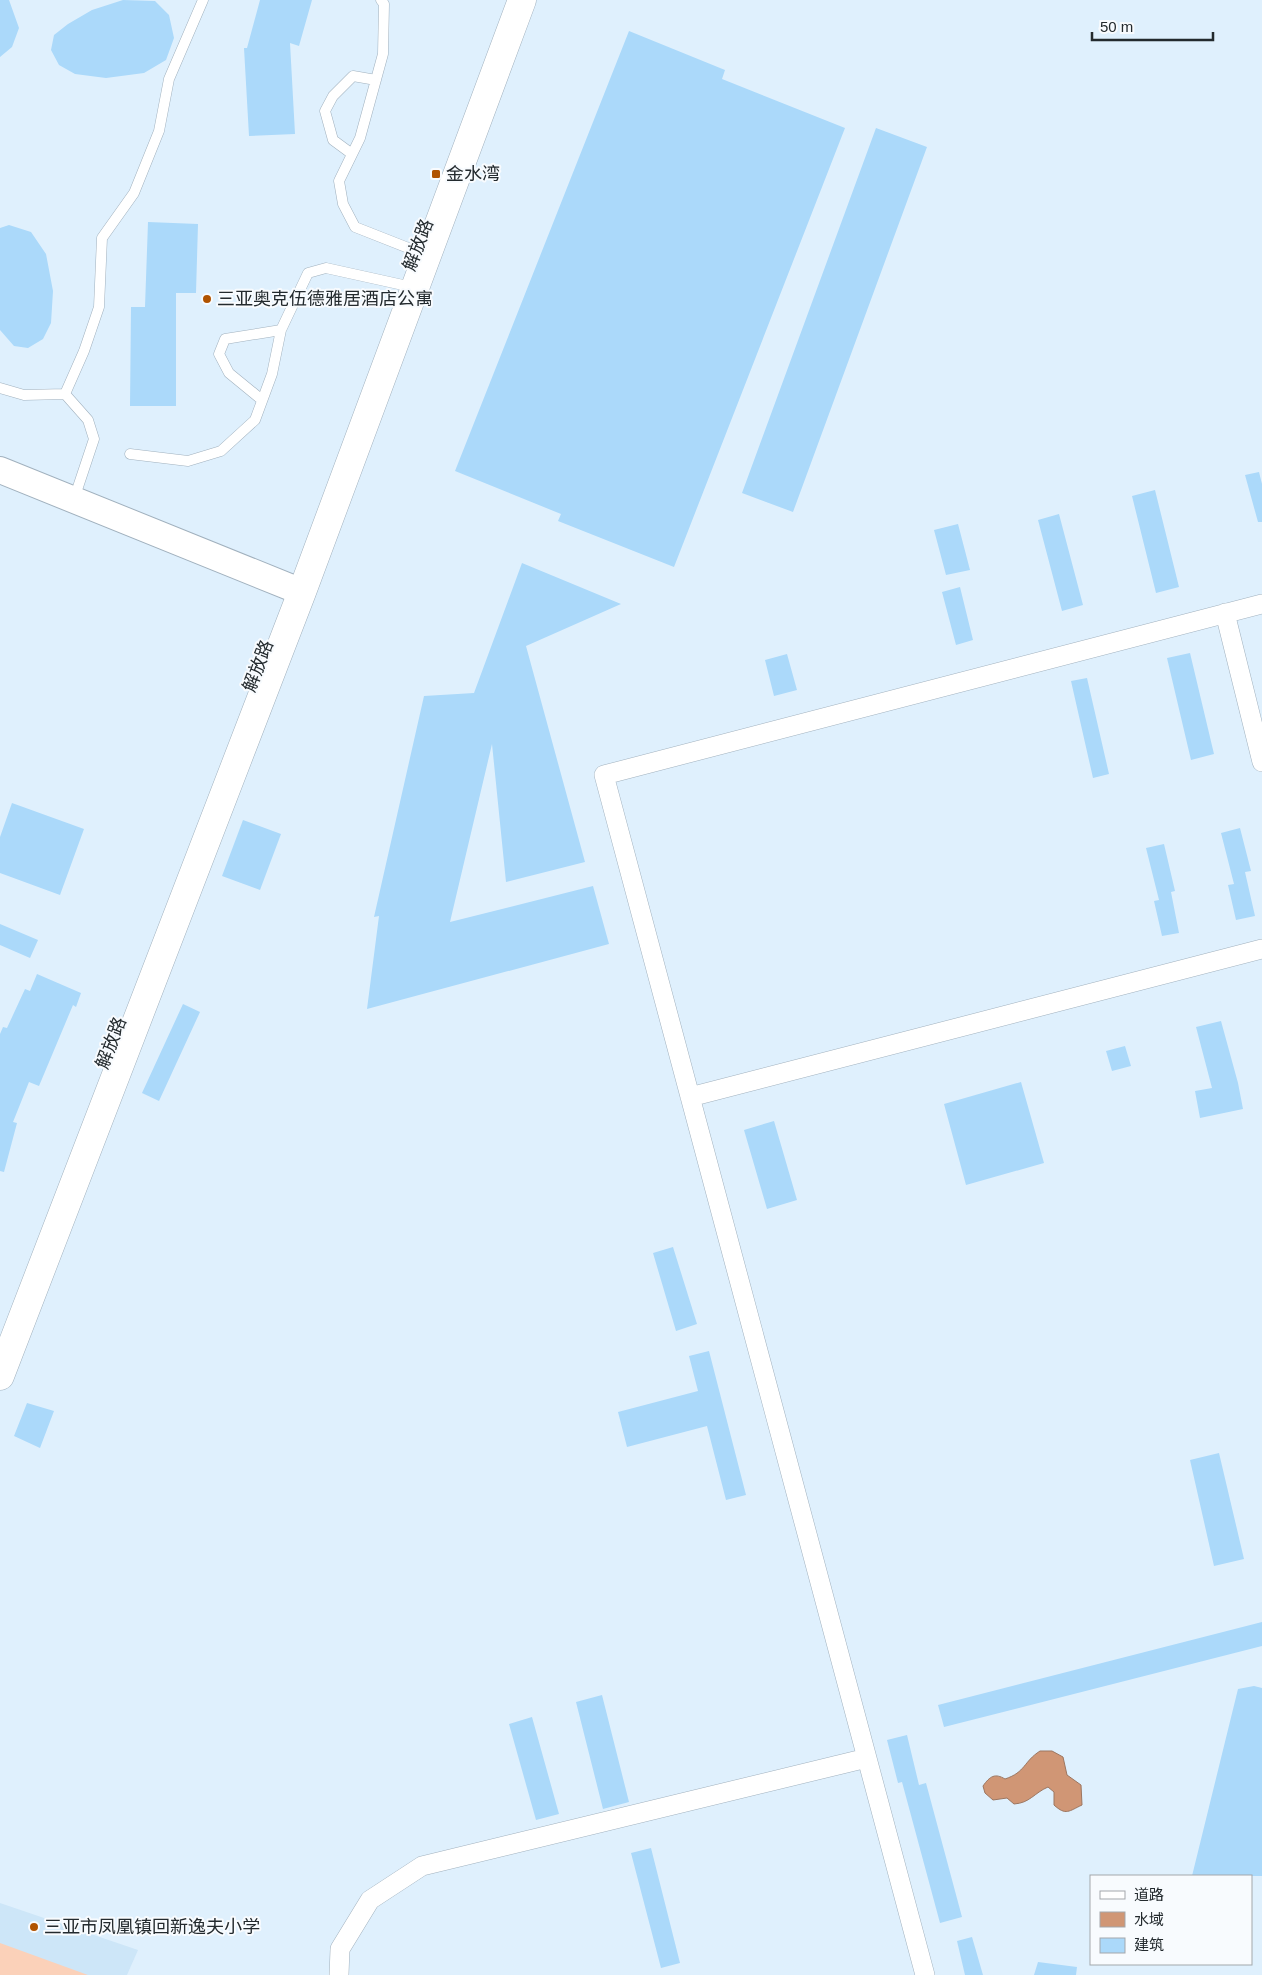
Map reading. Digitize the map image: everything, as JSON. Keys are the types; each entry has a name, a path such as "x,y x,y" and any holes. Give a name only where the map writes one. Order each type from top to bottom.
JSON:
{"main road":[{"name":"解放路","path":"0,1329 296,590 403,285 510,0"},
{"path":"0,1376 296,590 522,0"}],"street":[{"path":"0,470 296,590"},
{"path":"926,1975 604,774 1262,604"},
{"path":"1226,613 1262,762"},
{"path":"690,1097 1262,949"},
{"path":"339,1975 340,1948 370,1900 422,1866 867,1758"}],"lane":[{"path":"65,394 84,351 99,307 102,238 134,193 159,130 170,79 202,0"},
{"path":"381,0 384,4 382,54 376,80 360,138 339,181 343,204 355,227 416,251"},
{"path":"352,154 333,140 324,111 333,96 353,76 376,80"},
{"path":"130,454 188,461 221,451 255,420 272,374 281,330 308,273 326,268 403,285"},
{"path":"262,400 229,373 219,354 225,339 281,330"},
{"path":"0,388 24,395 65,394 88,420 94,439 74,500"}],"shaded area":[{"name":"三亚市凤凰镇回新逸夫小学","path":"0,1903 138,1950 127,1975 0,1975"},
{"path":"0,1943 88,1975 0,1975"}],"water":[{"path":"1040,1751 1052,1751 1063,1757 1067,1775 1081,1785 1082,1805 1071,1811 1062,1810 1054,1805 1054,1792 1048,1787 1024,1802 1014,1804 1007,1798 993,1800 985,1793 983,1786 990,1778 998,1776 1005,1779 1012,1776 1021,1770"}],"building":[{"path":"0,0 9,0 19,28 12,47 0,57"},
{"path":"123,0 155,1 169,15 174,38 166,60 144,73 106,78 75,74 59,65 51,50 54,35 92,10"},
{"path":"260,0 312,0 299,46 290,43 295,134 249,136 244,48 247,48"},
{"path":"629,31 725,70 722,79 845,128 674,567 558,521 561,514 455,471"},
{"path":"876,128 927,147 793,512 742,493"},
{"path":"148,222 198,224 196,293 176,293 176,406 130,406 131,307 145,307"},
{"path":"9,225 31,232 46,254 53,291 51,323 43,339 28,348 14,346 0,330 0,228"},
{"path":"1259,472 1262,484 1262,522 1258,522 1245,475"},
{"path":"1155,490 1179,587 1156,593 1132,496"},
{"path":"1059,514 1083,605 1062,611 1038,520"},
{"path":"958,524 970,570 946,575 934,530"},
{"path":"522,563 621,604 526,646 585,862 506,882 492,744 450,922 593,886 609,944 367,1009 379,916 374,917 424,696 474,693"},
{"path":"960,587 973,640 956,645 942,592"},
{"path":"1190,653 1214,754 1191,760 1167,658"},
{"path":"787,654 797,690 774,696 765,660"},
{"path":"1087,678 1109,774 1093,778 1071,681"},
{"path":"12,803 84,829 60,895 0,873 0,837"},
{"path":"243,820 281,834 260,890 222,876"},
{"path":"1240,828 1251,871 1245,872 1255,916 1236,920 1228,885 1234,884 1221,833"},
{"path":"1164,844 1175,891 1171,892 1179,933 1162,936 1154,901 1159,900 1146,848"},
{"path":"0,924 38,940 30,958 0,945"},
{"path":"37,974 81,993 76,1007 73,1005 39,1086 29,1082 13,1122 17,1123 4,1172 0,1171 0,1034 3,1027 7,1028 25,989 30,991"},
{"path":"183,1004 200,1012 159,1101 142,1093"},
{"path":"1221,1021 1243,1109 1200,1118 1195,1091 1212,1088 1196,1027"},
{"path":"1125,1046 1131,1066 1112,1071 1106,1051"},
{"path":"1021,1082 1044,1163 966,1185 944,1104"},
{"path":"774,1121 797,1200 767,1209 744,1130"},
{"path":"673,1247 697,1324 676,1331 653,1253"},
{"path":"709,1351 746,1495 726,1500 707,1426 627,1447 618,1412 698,1391 689,1356"},
{"path":"27,1403 54,1411 40,1448 14,1436"},
{"path":"1219,1453 1244,1559 1214,1566 1190,1460"},
{"path":"1262,1622 1262,1646 944,1727 938,1705"},
{"path":"1254,1686 1262,1688 1262,1876 1192,1875 1238,1689"},
{"path":"602,1695 629,1802 603,1809 576,1702"},
{"path":"532,1717 559,1814 536,1820 509,1724"},
{"path":"907,1735 919,1785 926,1783 962,1917 940,1923 902,1782 898,1783 887,1740"},
{"path":"651,1848 680,1963 661,1968 631,1853"},
{"path":"972,1937 983,1975 965,1975 957,1941"},
{"path":"1038,1962 1077,1967 1076,1975 1034,1975"}],"place":[{"name":"金水湾","path":"436,174"},
{"name":"三亚奥克伍德雅居酒店公寓","path":"207,299"},
{"name":"三亚市凤凰镇回新逸夫小学","path":"34,1927"}]}
